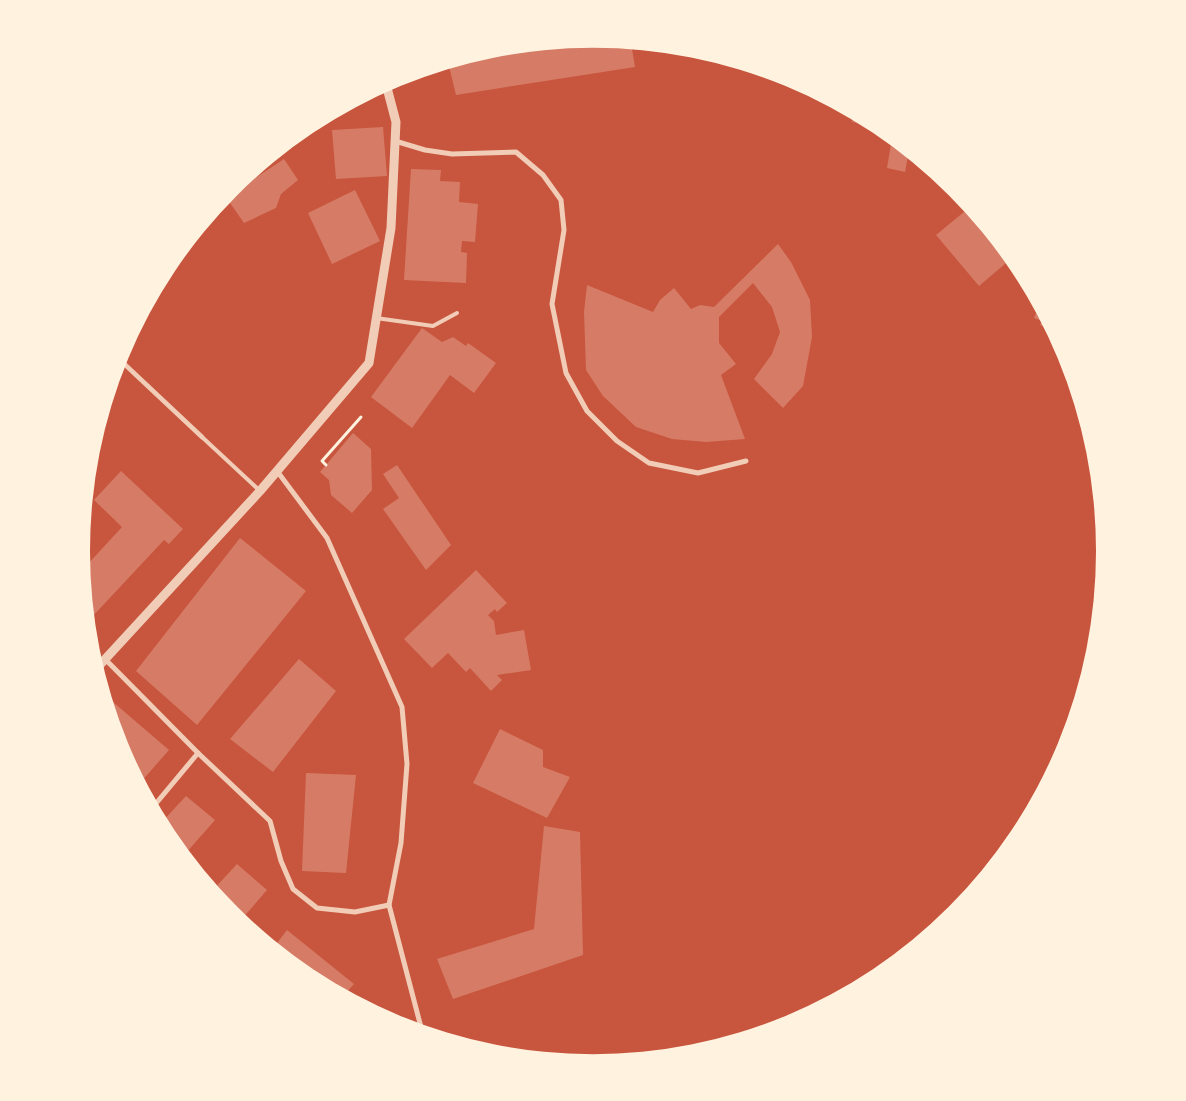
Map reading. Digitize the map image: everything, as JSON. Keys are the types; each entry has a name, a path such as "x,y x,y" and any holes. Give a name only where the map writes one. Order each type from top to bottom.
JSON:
{"street":[{"path":"103,661 260,491 369,363 390,228 396,122 388,92"},
{"path":"395,141 425,150 452,154 516,152 543,174 561,200 564,230 552,304 566,373 587,411 617,441 649,463 698,473 746,461"},
{"path":"125,365 202,437"},
{"path":"277,471 327,538 402,707 406,774 401,843 389,905 420,1023"},
{"path":"105,659 198,753 270,820 281,861 293,889 317,908 356,912 389,905"},
{"path":"157,802 198,753"}],"lane":[{"path":"376,318 433,326 457,313"},
{"path":"202,437 260,491"}],"path":[{"path":"326,465 322,461 361,416"}],"building":[{"path":"593,48 632,50 635,67 456,95 450,69 463,65 527,52"},
{"path":"383,127 387,176 336,179 332,130"},
{"path":"891,145 908,158 905,172 887,168"},
{"path":"284,159 298,180 281,194 276,208 244,223 230,203 254,179"},
{"path":"411,169 441,170 440,181 460,182 459,202 478,204 475,242 462,241 461,252 467,253 466,283 404,280"},
{"path":"355,190 380,241 332,264 308,213"},
{"path":"964,212 1006,263 979,286 936,235"},
{"path":"778,244 791,262 810,300 812,337 803,386 783,408 754,379 772,354 780,332 772,307 753,283 719,317 719,343 736,364 721,375 745,439 706,442 672,439 636,427 603,396 586,370 584,312 587,285 653,312 660,300 674,288 691,309 700,305 714,307"},
{"path":"1036,313 1040,320 1034,318"},
{"path":"422,328 442,342 453,337 466,346 468,343 496,363 474,393 450,375 412,428 371,397"},
{"path":"353,433 371,449 372,490 352,513 331,495 329,480 320,472"},
{"path":"397,465 451,545 426,570 383,509 399,498 383,474"},
{"path":"121,471 183,529 169,544 164,540 94,615 90,561 122,527 94,500"},
{"path":"240,538 306,591 197,725 136,671"},
{"path":"476,570 507,603 497,612 495,609 488,615 494,621 496,635 524,630 531,670 497,675 502,680 491,691 470,668 466,672 448,653 432,668 404,639"},
{"path":"299,659 336,691 273,772 230,739"},
{"path":"114,703 169,750 145,778 128,743"},
{"path":"500,729 543,750 543,767 570,777 547,818 473,783"},
{"path":"306,773 356,775 346,873 302,871"},
{"path":"186,796 215,820 189,850 167,817"},
{"path":"544,826 580,832 583,955 453,999 437,959 534,929"},
{"path":"237,864 267,890 246,914 218,885"},
{"path":"287,930 354,984 349,990 341,986 278,942"}]}
